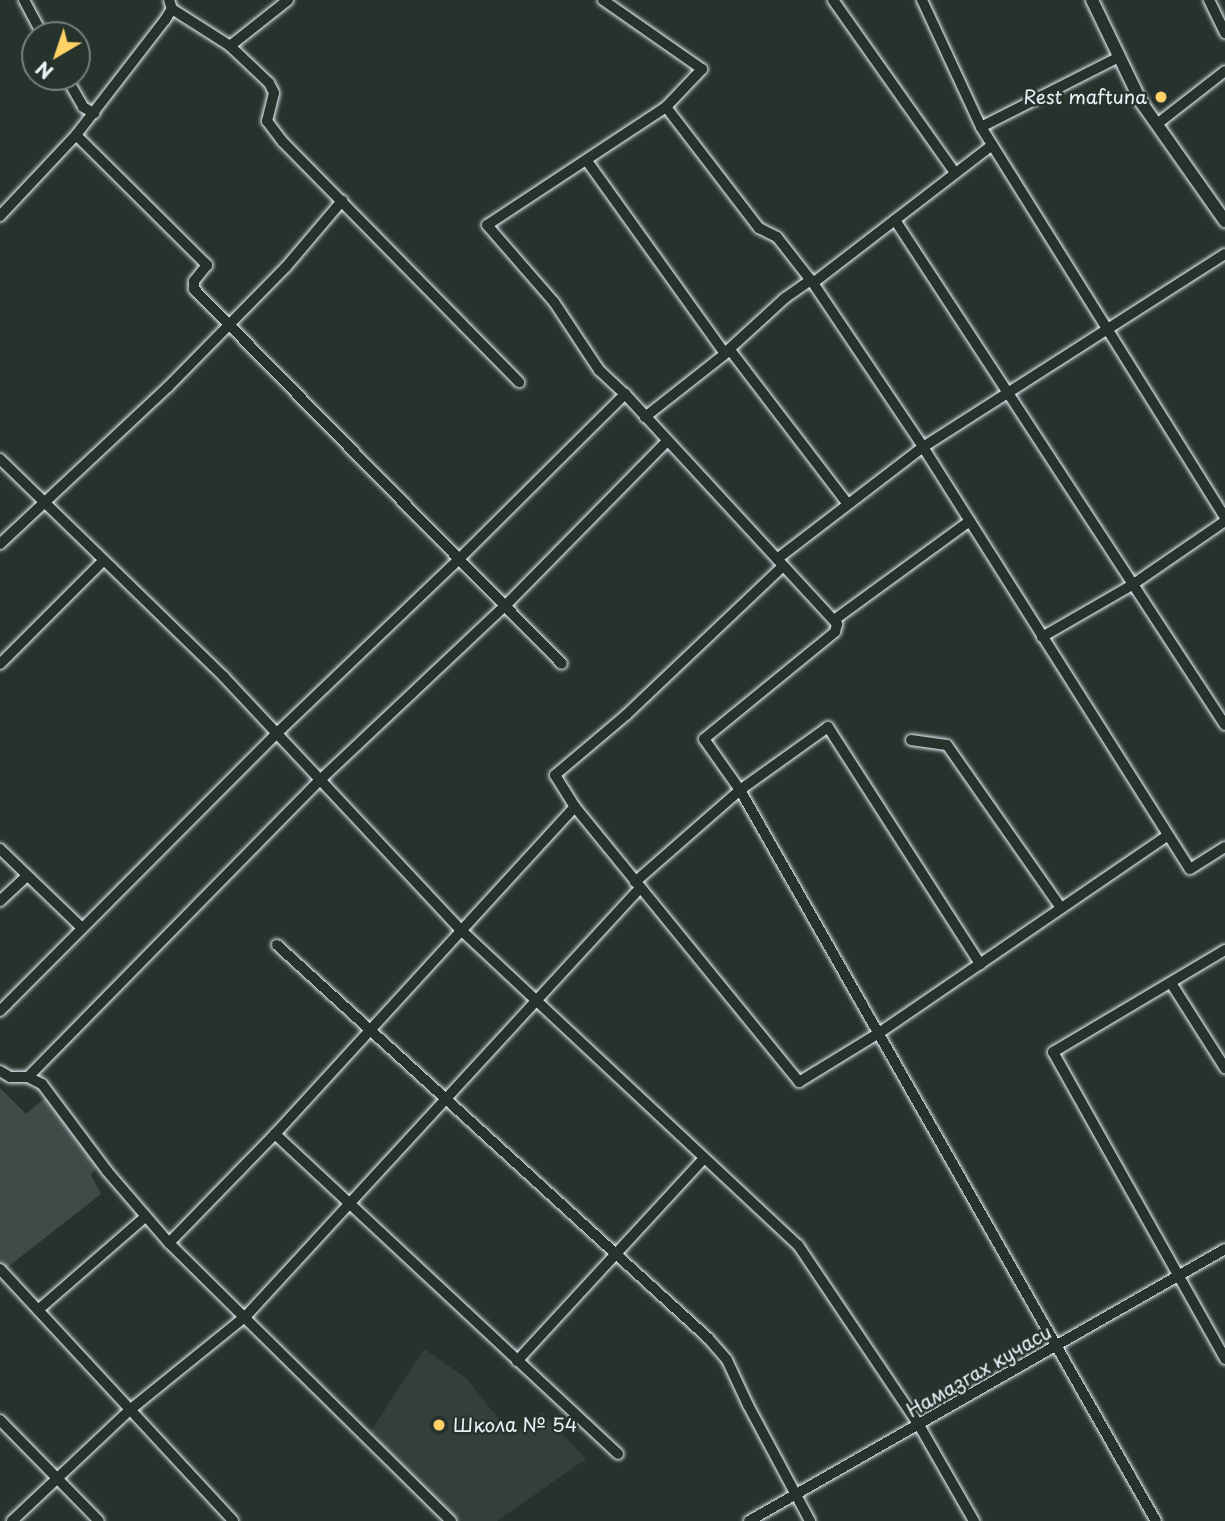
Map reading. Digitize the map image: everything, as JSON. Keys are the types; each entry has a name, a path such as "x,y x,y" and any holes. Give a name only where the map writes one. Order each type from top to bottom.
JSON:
{"main road":[{"path":"1092,0 1141,102 1225,221"}],"street":[{"path":"24,0 35,21"},
{"path":"230,46 288,0"},
{"path":"603,0 702,69 666,107 488,225 554,302 599,370 625,394 834,620 835,632 704,738 740,790 879,1033 926,1122 1156,1521"},
{"path":"834,0 955,173"},
{"path":"922,0 981,127 1225,519 1132,585 1042,637"},
{"path":"1209,0 1225,33"},
{"path":"0,216 94,113 171,4 230,46 269,83 274,93 267,121 519,382"},
{"path":"981,127 1119,57"},
{"path":"1157,124 1225,71"},
{"path":"74,91 83,107 94,113"},
{"path":"666,107 759,228 777,237 812,282 923,447 1190,869 1225,847"},
{"path":"76,135 207,265 194,281 194,289 562,664"},
{"path":"645,417 727,352 785,298 812,282 992,145"},
{"path":"587,161 727,352 847,503"},
{"path":"0,544 168,387 227,324 286,267 342,201"},
{"path":"895,220 1225,725"},
{"path":"1168,835 879,1033 799,1082 575,807 555,775 626,715 780,562 847,503 923,447 1006,392 1225,254"},
{"path":"0,1011 275,735 460,558 625,394"},
{"path":"28,1077 319,781 505,606 667,441"},
{"path":"0,459 224,677 275,735 462,931 798,1245 919,1425 974,1521"},
{"path":"834,620 970,521"},
{"path":"0,664 103,561"},
{"path":"12,1521 131,1409 246,1317 638,885 740,790 828,727 980,964"},
{"path":"911,740 947,745 1061,908"},
{"path":"169,1243 275,1134 575,807"},
{"path":"0,849 82,928"},
{"path":"0,901 27,876"},
{"path":"277,945 708,1338 727,1360 810,1521"},
{"path":"1225,950 1053,1052 1225,1359"},
{"path":"1171,983 1225,1068"},
{"path":"0,1071 10,1077 28,1077 42,1084 107,1171 169,1243 452,1521"},
{"path":"275,1134 348,1205 618,1454"},
{"path":"517,1361 704,1158"},
{"path":"38,1310 146,1216"},
{"name":"Намазгах кучаси","path":"749,1521 1225,1249"},
{"path":"0,1269 233,1521"},
{"path":"2,1425 99,1521"}],"shaded area":[{"path":"0,1088 26,1114 47,1096 98,1166 91,1175 101,1194 0,1273"},
{"name":"Школа № 54","path":"424,1349 465,1377 512,1435 542,1412 586,1459 497,1521 451,1521 368,1436"}],"place":[{"name":"Rest maftuna","path":"1161,97"},
{"name":"Школа № 54","path":"439,1425"}]}
